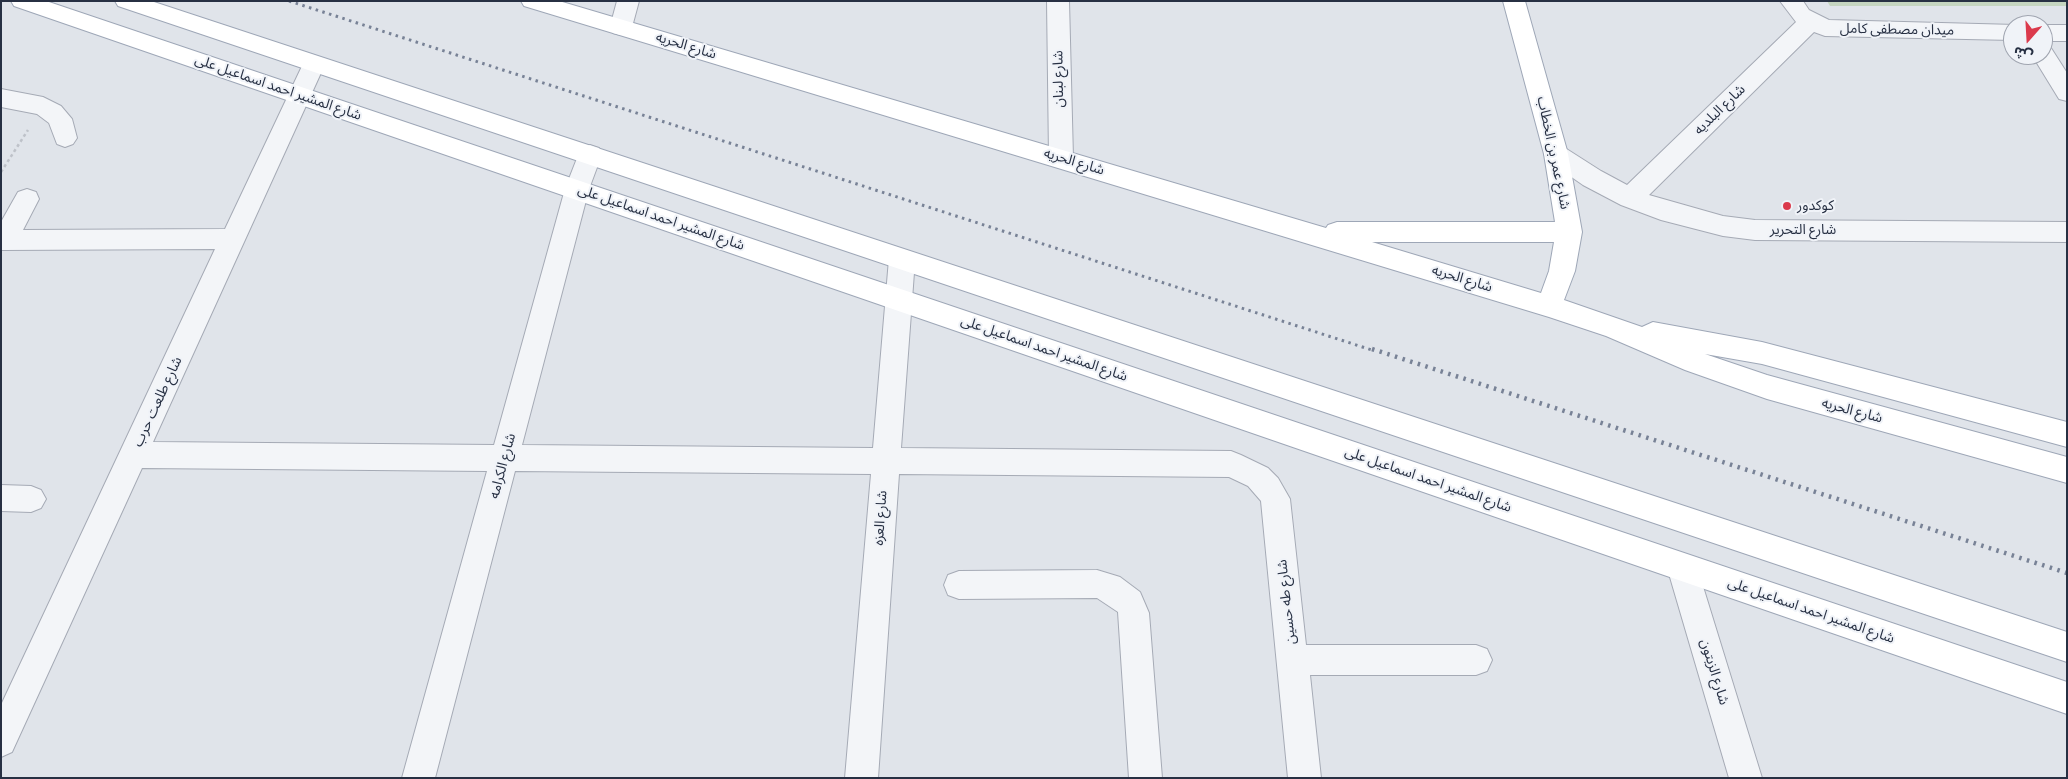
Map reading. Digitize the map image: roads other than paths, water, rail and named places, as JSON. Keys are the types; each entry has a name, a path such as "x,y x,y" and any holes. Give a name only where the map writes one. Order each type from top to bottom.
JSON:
{"main road":[{"name":"شارع المشير احمد اسماعيل على","path":"22,1 2067,698"},
{"path":"126,1 2067,647"},
{"name":"شارع الحريه","path":"532,1 1308,232 1614,326 1696,362 1767,387 2067,470"},
{"name":"شارع عمر بن الخطاب","path":"1514,1 1556,154 1569,232 1562,271 1549,306"},
{"path":"1308,232 1569,232"},
{"name":"شارع الحريه","path":"1614,326 1762,353 2067,435"}],"street":[{"path":"621,27 628,1"},
{"name":"شارع لبنان","path":"1058,1 1061,158"},
{"path":"1791,1 1801,15 1810,22"},
{"name":"ميدان مصطفى كامل","path":"1810,22 1825,28 1840,29 2003,32"},
{"name":"شارع البلديه","path":"1630,198 1810,22"},
{"path":"2053,32 2067,33"},
{"name":"شارع طلعت حرب","path":"1,740 314,64"},
{"path":"2050,65 2067,92"},
{"path":"1,98 43,106 60,119 65,138"},
{"name":"شارع الكرامه","path":"418,778 577,190 590,154"},
{"name":"شارع التحرير","path":"1556,154 1592,178 1630,198 1692,220 1755,230 2067,232"},
{"path":"26,198 3,240 233,239"},
{"name":"شارع العزه","path":"861,778 902,259"},
{"name":"شارع طه حسين","path":"133,455 1231,464 1258,476 1268,487 1275,500 1305,778"},
{"path":"1,498 31,499"},
{"name":"شارع الزيتون","path":"1682,566 1746,778"},
{"path":"959,585 1097,584 1109,587 1129,602 1134,613 1146,778"},
{"path":"1293,660 1476,660"}],"railway":[{"path":"289,1 1375,351"},
{"path":"1372,349 2067,573"}],"place":[{"name":"كوكدور","path":"1787,206"}]}
